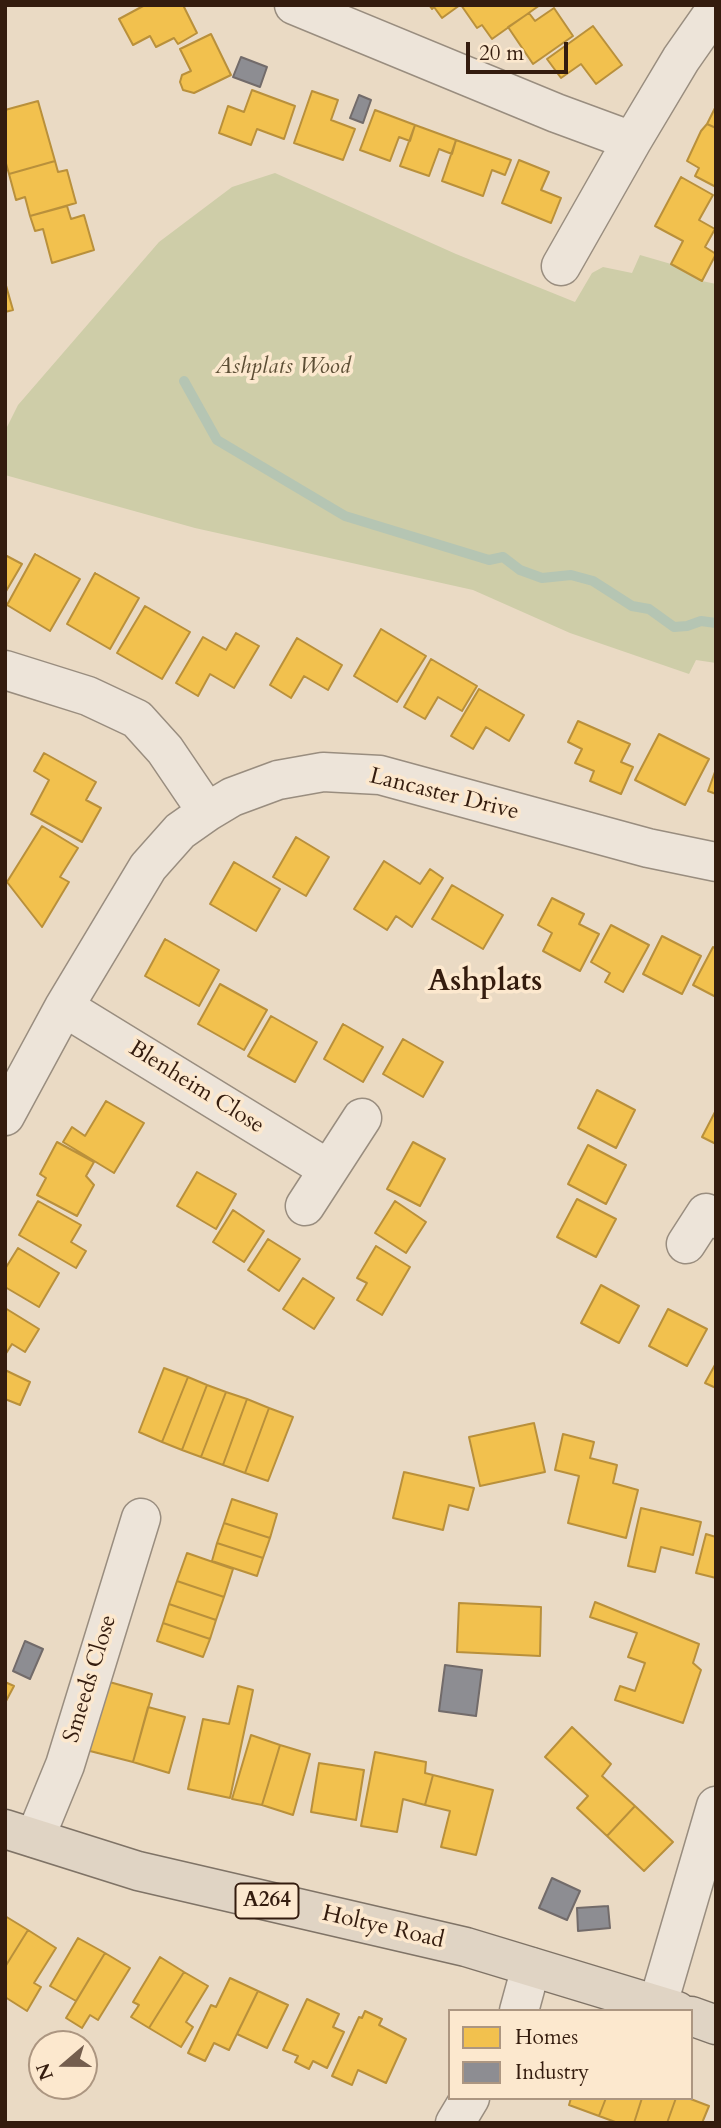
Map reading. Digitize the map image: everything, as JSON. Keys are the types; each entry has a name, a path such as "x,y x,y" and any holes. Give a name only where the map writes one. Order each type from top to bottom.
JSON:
{"main road":[{"name":"Holtye Road","path":"20,1834 138,1871 466,1947 673,2009"},
{"name":"Holtye Road","path":"693,2016 716,2025"}],"street":[{"path":"295,5 556,113 632,141"},
{"path":"561,266 681,59 716,9"},
{"path":"5,670 88,696 137,719 165,750 207,812"},
{"name":"Lancaster Drive","path":"5,1116 64,1007 148,867 180,831 207,812 232,797 278,780 323,772 380,775 649,848 716,862"},
{"name":"Blenheim Close","path":"64,1007 328,1169"},
{"path":"305,1206 362,1118"},
{"path":"686,1244 706,1213 716,1219"},
{"name":"Smeeds Close","path":"20,1834 65,1765 141,1518"},
{"path":"676,2009 716,1806"},
{"path":"520,2009 531,1967"},
{"path":"455,2123 469,2100"}],"green space":[{"name":"Ashplats Wood","path":"275,173 456,254 575,302 592,273 603,267 632,273 640,255 671,264 702,281 716,284 716,663 696,660 689,674 570,633 473,590 195,528 5,475 5,431 18,405 159,242 232,187"}],"building: Homes":[{"path":"145,5 183,5 197,33 178,44 174,38 156,47 150,36 133,45 119,19"},
{"path":"429,5 460,5 442,18 434,7 432,9"},
{"path":"461,5 540,5 492,39 482,25 477,28"},
{"path":"554,8 573,36 533,64 508,27 529,13 535,21"},
{"path":"593,26 622,65 596,84 581,64 561,78 547,59"},
{"path":"211,34 231,75 194,93 183,90 180,82 182,75 191,71 180,49"},
{"path":"252,90 295,106 284,139 257,129 251,145 219,133 228,106 244,112"},
{"path":"312,91 338,100 331,120 355,129 343,160 294,143"},
{"path":"38,101 55,161 9,174 5,160 5,110"},
{"path":"716,106 716,128 707,124"},
{"path":"375,110 415,125 410,141 399,137 390,161 360,150"},
{"path":"707,124 716,128 716,187 695,176 699,168 687,161"},
{"path":"415,125 456,140 452,154 439,149 429,176 400,166"},
{"path":"456,140 511,160 505,175 492,170 483,196 442,181"},
{"path":"519,160 549,172 541,190 561,198 551,223 502,203"},
{"path":"55,161 58,172 67,170 76,203 30,216 25,197 16,200 9,174"},
{"path":"681,177 713,195 699,220 715,229 705,247 716,254 702,281 671,264 683,241 655,226"},
{"path":"67,206 71,219 84,215 94,250 52,263 43,229 35,231 30,216"},
{"path":"5,282 13,310 5,312"},
{"path":"35,554 80,579 50,631 7,605"},
{"path":"5,555 22,564 5,593"},
{"path":"95,573 139,598 110,649 67,624"},
{"path":"145,606 190,632 162,679 117,653"},
{"path":"381,629 426,656 397,702 354,676"},
{"path":"236,633 259,646 234,688 210,674 198,696 176,683 203,637 226,650"},
{"path":"297,638 342,665 328,690 304,676 291,698 270,685"},
{"path":"431,659 477,686 462,711 438,697 425,719 404,707"},
{"path":"479,689 524,715 509,741 486,727 473,749 451,736"},
{"path":"578,721 630,744 621,762 633,767 621,794 590,781 594,771 575,763 582,749 568,742"},
{"path":"659,734 709,759 685,805 635,780"},
{"path":"44,753 96,782 86,800 101,808 82,842 31,814 49,780 34,771"},
{"path":"716,769 716,794 708,791"},
{"path":"42,826 78,848 60,877 69,882 42,927 7,882"},
{"path":"296,837 329,857 306,896 273,877"},
{"path":"384,861 420,884 430,869 443,878 412,927 396,916 387,930 354,909"},
{"path":"234,862 280,889 256,931 210,904"},
{"path":"452,885 503,915 483,949 432,919"},
{"path":"552,898 584,914 579,924 599,934 580,971 543,951 552,933 538,925"},
{"path":"611,925 649,945 623,992 605,982 610,973 591,962"},
{"path":"662,936 701,956 682,994 643,974"},
{"path":"165,939 219,970 199,1006 145,976"},
{"path":"713,947 716,949 716,997 693,985"},
{"path":"220,984 267,1010 244,1050 198,1024"},
{"path":"271,1016 317,1042 295,1082 248,1056"},
{"path":"343,1024 383,1047 363,1082 324,1059"},
{"path":"403,1039 443,1062 423,1097 383,1074"},
{"path":"597,1090 635,1110 616,1148 578,1128"},
{"path":"106,1101 144,1123 114,1173 63,1142 72,1127 85,1136"},
{"path":"716,1110 716,1144 702,1137"},
{"path":"57,1142 94,1162 86,1176 94,1185 77,1216 37,1195 46,1178 40,1174"},
{"path":"413,1142 445,1159 420,1206 387,1189"},
{"path":"588,1145 626,1165 606,1204 568,1184"},
{"path":"197,1172 236,1194 216,1229 177,1206"},
{"path":"577,1199 616,1219 596,1257 557,1237"},
{"path":"38,1201 81,1225 71,1242 86,1251 76,1268 19,1235"},
{"path":"395,1201 426,1222 406,1253 375,1233"},
{"path":"233,1210 264,1231 244,1262 213,1242"},
{"path":"268,1239 300,1259 279,1291 248,1270"},
{"path":"376,1246 410,1267 382,1315 357,1300 367,1283 357,1278"},
{"path":"18,1248 59,1273 39,1307 5,1287 5,1269"},
{"path":"303,1278 334,1298 314,1329 283,1309"},
{"path":"601,1285 639,1306 619,1343 581,1323"},
{"path":"5,1308 39,1329 25,1352 12,1344 5,1355"},
{"path":"668,1309 707,1329 687,1366 649,1346"},
{"path":"716,1363 716,1388 705,1383"},
{"path":"164,1368 188,1377 162,1442 139,1432"},
{"path":"5,1370 30,1382 20,1405 5,1399"},
{"path":"188,1377 207,1385 182,1450 162,1442"},
{"path":"207,1385 226,1392 201,1457 182,1450"},
{"path":"226,1392 247,1399 223,1465 201,1457"},
{"path":"247,1399 269,1408 245,1473 223,1465"},
{"path":"269,1408 293,1417 268,1481 245,1473"},
{"path":"534,1423 545,1472 480,1486 469,1437"},
{"path":"563,1434 594,1442 590,1458 617,1465 613,1483 638,1490 626,1538 568,1523 579,1476 555,1470"},
{"path":"404,1472 474,1488 468,1510 449,1505 443,1530 393,1518"},
{"path":"232,1499 277,1514 270,1538 224,1523"},
{"path":"641,1508 701,1522 693,1555 661,1547 655,1572 628,1566"},
{"path":"224,1523 270,1538 263,1558 217,1543"},
{"path":"706,1534 716,1537 716,1578 696,1573"},
{"path":"217,1543 263,1558 257,1576 212,1561"},
{"path":"187,1553 233,1569 224,1597 177,1581"},
{"path":"177,1581 224,1597 216,1620 169,1604"},
{"path":"595,1602 699,1644 693,1663 701,1670 683,1723 615,1700 620,1686 635,1691 645,1663 628,1657 637,1633 590,1617"},
{"path":"459,1603 541,1607 540,1656 457,1652"},
{"path":"169,1604 216,1620 210,1639 163,1623"},
{"path":"163,1623 210,1639 203,1657 157,1641"},
{"path":"106,1681 152,1694 133,1762 86,1750"},
{"path":"5,1682 14,1686 5,1703"},
{"path":"238,1686 253,1690 230,1798 188,1789 203,1719 229,1724"},
{"path":"148,1707 185,1717 169,1773 133,1762"},
{"path":"572,1727 611,1764 602,1776 635,1806 607,1836 577,1808 588,1796 545,1757"},
{"path":"251,1735 280,1745 262,1805 232,1799"},
{"path":"280,1745 310,1754 293,1815 262,1805"},
{"path":"375,1752 426,1762 425,1773 433,1775 425,1805 403,1799 397,1832 361,1826"},
{"path":"319,1763 364,1770 356,1820 311,1812"},
{"path":"433,1775 493,1790 476,1855 441,1847 450,1811 425,1805"},
{"path":"635,1806 673,1842 644,1871 607,1836"},
{"path":"5,1916 28,1930 5,1967"},
{"path":"28,1930 56,1948 34,1983 41,1987 27,2011 5,1997 5,1967"},
{"path":"78,1938 105,1953 76,2001 50,1986"},
{"path":"105,1953 130,1968 98,2020 90,2015 82,2028 66,2018"},
{"path":"160,1957 184,1972 149,2028 131,2017 139,2005 133,2002"},
{"path":"184,1972 208,1986 186,2022 193,2027 181,2047 149,2028"},
{"path":"230,1978 258,1991 229,2050 214,2043 205,2061 188,2053 211,2005 216,2007"},
{"path":"258,1991 288,2005 267,2048 237,2034"},
{"path":"307,1999 339,2014 333,2027 344,2032 327,2068 313,2061 309,2069 295,2062 298,2056 283,2050"},
{"path":"365,2011 382,2019 379,2025 406,2039 386,2083 358,2070 352,2085 332,2076 359,2017 362,2018"},
{"path":"570,2100 605,2100 599,2116 569,2105"},
{"path":"605,2100 641,2100 634,2123 618,2123 599,2116"},
{"path":"641,2100 675,2100 667,2123 634,2123"},
{"path":"675,2100 693,2100 709,2106 702,2123 667,2123"}],"building: Industry":[{"path":"241,57 267,67 260,87 233,77"},
{"path":"359,95 371,100 363,123 350,118"},
{"path":"25,1641 43,1649 30,1679 13,1671"},
{"path":"445,1665 482,1670 476,1716 439,1711"},
{"path":"552,1878 580,1891 567,1920 539,1908"},
{"path":"608,1906 610,1928 578,1931 577,1908"}],"waterway":[{"path":"184,381 217,440 345,516 489,560 503,557 520,570 542,578 571,575 593,581 632,606 649,609 674,627 701,621 716,623"}],"district":[{"name":"Ashplats","path":"485,983"}]}
